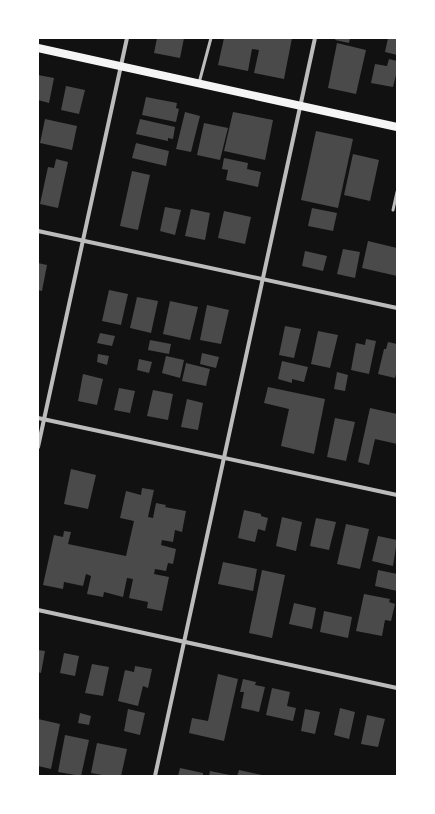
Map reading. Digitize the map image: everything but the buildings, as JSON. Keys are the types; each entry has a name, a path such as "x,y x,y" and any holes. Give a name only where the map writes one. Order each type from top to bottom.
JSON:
{"main road":[{"path":"38,48 397,127"}],"street":[{"path":"38,447 127,38"},
{"path":"155,776 315,38"},
{"path":"38,231 397,308"},
{"path":"38,418 397,495"},
{"path":"38,610 397,688"}],"lane":[{"path":"199,84 210,38"},
{"path":"394,210 397,192"}]}
